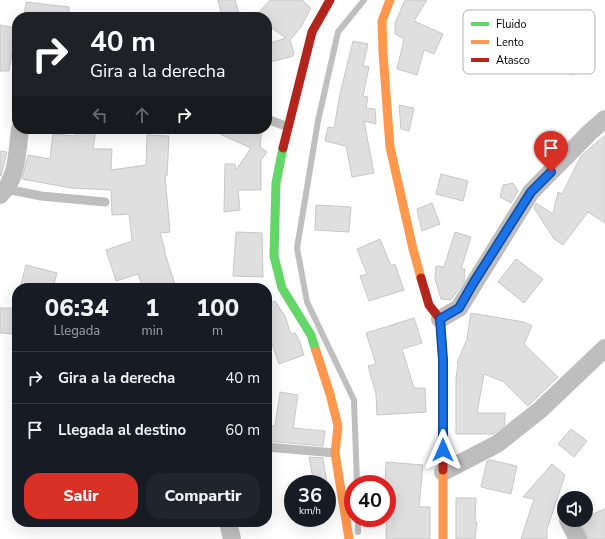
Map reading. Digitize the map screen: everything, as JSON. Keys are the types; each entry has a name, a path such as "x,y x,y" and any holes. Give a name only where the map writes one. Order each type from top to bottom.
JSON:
{"street":[{"path":"330,0 312,32 288,127 276,183 274,256 282,288 311,334 330,394 338,426 335,453 349,539"},
{"path":"390,0 382,21 382,53 390,147 412,249 429,305 440,319 443,360 443,539"},
{"path":"440,319 459,308 531,192 590,132 605,119"},
{"path":"3,192 13,175 19,134"},
{"path":"443,472 497,444 540,410 605,348"},
{"path":"229,527 232,539"},
{"path":"572,527 578,539"}],"lane":[{"path":"272,121 288,127"},
{"path":"3,192 106,202"},
{"path":"272,447 335,453"}],"building":[{"path":"218,0 235,0 239,12 221,12"},
{"path":"270,0 302,0 311,8 301,27 290,40 294,53 293,56 272,62 272,42 286,38 272,28 272,12 259,12"},
{"path":"405,0 427,0 414,21 443,34 434,54 424,50 417,75 397,69 404,39 395,34 395,23"},
{"path":"26,2 69,7 69,12 25,12"},
{"path":"0,25 12,27 12,53 9,71 0,71"},
{"path":"353,41 368,44 363,66 369,67 363,96 368,97 366,108 375,109 376,124 364,121 374,173 352,177 346,146 325,141 328,127 334,128 340,94"},
{"path":"399,105 414,108 409,131 401,129"},
{"path":"53,134 75,136 75,134 95,134 93,149 112,149 111,170 146,165 147,135 169,136 167,176 165,176 170,232 160,233 174,283 141,283 138,274 116,281 106,250 132,241 129,214 112,215 111,190 71,188 22,179 28,155 50,159"},
{"path":"220,134 261,134 260,147 267,152 261,160 261,190 238,190 240,210 224,212 225,164 235,164 236,170 251,148"},
{"path":"605,135 605,223 588,212 563,245 554,239 534,208 536,203 553,214 558,192 562,194 581,156"},
{"path":"0,151 7,152 1,176 0,175"},
{"path":"441,174 468,181 463,201 436,194"},
{"path":"513,183 518,191 511,203 500,197 503,185"},
{"path":"432,203 440,224 422,231 417,209"},
{"path":"316,205 351,207 349,232 315,230"},
{"path":"236,232 262,233 263,277 233,276"},
{"path":"455,232 471,237 461,269 465,269 464,281 451,300 441,299 435,279 436,266 444,267"},
{"path":"380,239 391,266 395,264 404,290 369,301 360,276 367,274 357,249"},
{"path":"516,259 543,279 524,303 498,282"},
{"path":"26,265 57,273 54,283 21,283"},
{"path":"275,301 285,316 291,334 295,333 304,355 279,364 272,344 272,302"},
{"path":"0,308 12,308 12,334 0,333"},
{"path":"471,313 524,322 532,326 524,344 558,377 528,406 504,382 484,374 477,413 505,413 505,425 493,434 456,434 457,363 467,339"},
{"path":"414,318 422,343 402,349 414,388 425,388 426,412 377,415 376,394 368,366 376,364 366,333"},
{"path":"280,392 298,395 293,428 325,431 323,446 272,441 272,426 275,426"},
{"path":"571,429 587,441 574,457 558,444"},
{"path":"309,457 323,458 326,475 312,475"},
{"path":"490,460 517,466 511,494 481,487 487,461"},
{"path":"386,462 423,465 419,507 430,507 430,539 386,539 386,527 396,527 396,475 385,475"},
{"path":"552,464 565,475 560,491 557,491 557,499 547,529 547,539 521,539 534,499 523,497"},
{"path":"456,498 476,498 475,521 477,522 475,539 456,539"},
{"path":"605,509 605,539 588,539 583,527 593,527 593,514"}],"waterway":[{"path":"357,475 354,400 307,302 297,248 318,121 338,32 364,0"},
{"path":"358,527 358,532"}],"traffic: fast":[{"path":"283,148 276,183 274,256 282,288 311,335 316,351"}],"traffic: slow":[{"path":"390,0 382,21 390,147 421,278"},
{"path":"316,351 330,394 338,426 335,453 349,539"},
{"path":"443,470 443,539"}],"traffic: jam":[{"path":"283,148 312,32 330,0"},
{"path":"421,278 429,305 440,319 443,360 443,470"}],"route":[{"path":"443,450 443,360 440,319 459,308 531,192 551,172"}]}
